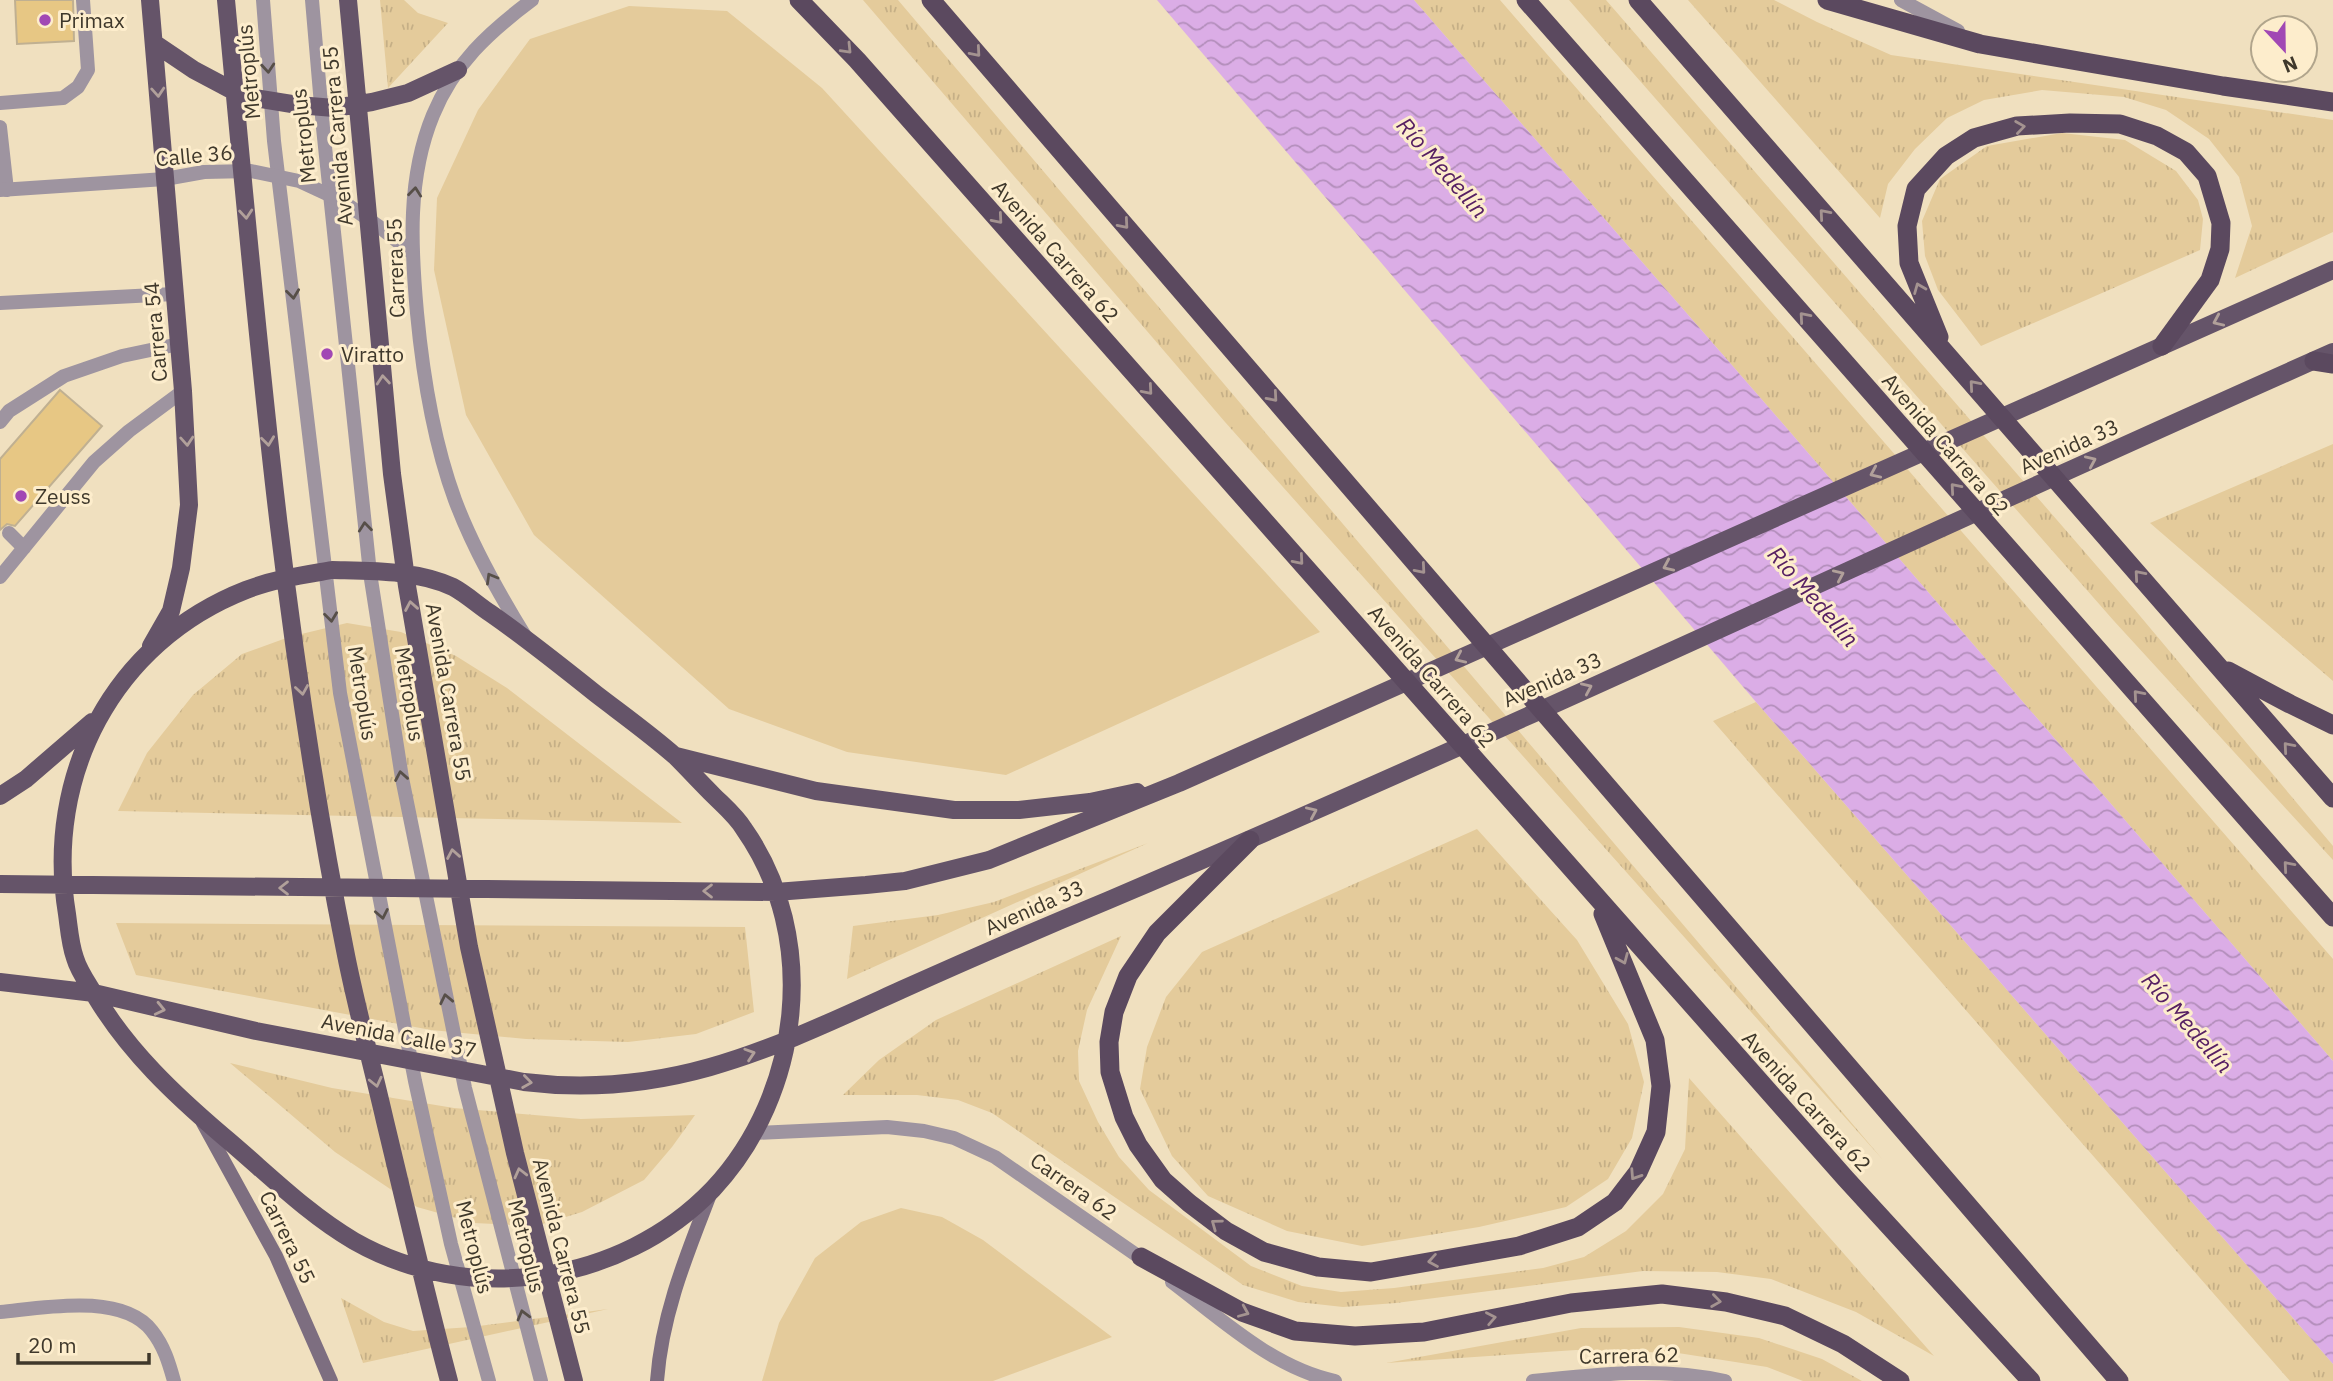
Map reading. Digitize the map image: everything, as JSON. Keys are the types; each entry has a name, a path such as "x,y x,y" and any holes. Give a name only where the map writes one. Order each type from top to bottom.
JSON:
{"highway":[{"name":"Avenida Carrera 62","path":"799,0 857,60 1846,1179 2031,1381"},
{"path":"932,0 2119,1381"},
{"name":"Avenida Carrera 62","path":"1526,0 2333,917"},
{"path":"1638,0 2333,799"},
{"path":"1827,0 1980,44 2263,93 2333,102"},
{"path":"1944,351 1909,263 1907,226 1916,189 1945,156 1974,138 2017,126 2070,123 2120,124 2157,136 2186,152 2207,176 2221,223 2220,249 2210,280 2162,346"},
{"path":"2216,664 2333,725"},
{"path":"1250,840 1157,933 1128,976 1114,1012 1108,1042 1110,1072 1124,1116 1138,1146 1163,1180 1226,1231 1264,1252 1318,1267 1371,1272 1520,1246 1578,1227 1615,1202 1637,1172 1656,1132 1661,1086 1655,1040 1596,897"},
{"path":"1141,1257 1242,1312 1295,1331 1355,1336 1424,1332 1571,1303 1662,1294 1726,1302 1784,1316 1843,1344 1900,1381"}],"main road":[{"name":"Carrera 54","path":"147,653 171,611 186,534 188,458 150,0"},
{"path":"226,0 267,435 288,599 318,796 345,951 449,1381"},
{"name":"Avenida Carrera 55","path":"348,0 390,460 407,586 469,947 515,1153 574,1381"},
{"path":"154,43 194,70 243,96 298,106 334,108 372,102 408,93 458,70"},
{"path":"0,884 776,892 905,881 989,860 1179,783 2333,270"},
{"name":"Avenida 33","path":"788,1042 930,977 1250,840 2323,362 2333,352"},
{"path":"332,570 381,571 451,586 525,637 673,755 740,822 755,845 776,892 786,926 793,990 788,1042 769,1104 754,1133 712,1189 663,1231 620,1254 589,1266 543,1277 517,1279 456,1276 395,1261 353,1240 320,1218 199,1115 140,1059 112,1023 75,961 62,886 62,839 73,778 85,744 127,677 147,653 191,618 242,592 283,578 332,570"},
{"path":"0,796 67,746 104,710"},
{"path":"673,755 816,791 954,810 988,812 1090,802 1179,783"},
{"name":"Avenida Calle 37","path":"0,982 94,993 269,1034 524,1082 564,1087 649,1082 695,1072 788,1042"},
{"name":"Carrera 55","path":"199,1115 276,1256 331,1381"},
{"path":"657,1381 660,1346 670,1303 712,1189"}],"street":[{"path":"0,103 63,97 78,87 88,70 83,0"},
{"name":"Metroplús","path":"263,0 274,141 340,693 415,1081 451,1244 489,1381"},
{"name":"Metroplus","path":"312,0 324,142 370,573 401,778 465,1088 541,1381"},
{"name":"Carrera 55","path":"525,637 486,571 455,500 437,443 425,383 412,253 418,163 433,114 458,70 492,30 531,0"},
{"path":"1900,0 1980,44"},
{"path":"0,127 4,190"},
{"name":"Calle 36","path":"4,190 165,179 204,172 251,171 299,181 342,201 412,253"},
{"path":"0,303 174,294"},
{"path":"0,422 9,411 64,376 122,356 179,344"},
{"path":"0,577 94,462 129,430 183,391"},
{"path":"9,533 24,548"},
{"name":"Carrera 62","path":"754,1133 887,1128 925,1131 954,1138 995,1157 1141,1257 1250,1340 1281,1360 1335,1381"},
{"path":"0,1312 74,1305 128,1313 150,1328 163,1347 174,1381"},
{"name":"Carrera 62","path":"1533,1381 1622,1373 1658,1373 1725,1381"}],"green space":[{"path":"380,0 404,0 418,13 448,23 388,88"},
{"path":"863,0 898,0 1883,1160 1225,422"},
{"path":"1414,0 1500,0 2333,959 2333,1061 1771,410"},
{"path":"1569,0 1606,0 2135,610 2333,846 2333,860 2114,621"},
{"path":"1688,0 1774,0 1891,55 2333,120 2333,232 2235,278 2252,226 2239,177 2209,139 2166,110 2124,97 2042,90 1984,100 1947,118 1915,149 1888,184 1880,218"},
{"path":"629,6 727,11 822,88 1320,632 1006,775 847,752 729,709 534,535 466,415 434,270 437,198 478,110 530,39"},
{"path":"2062,133 2125,140 2176,171 2198,200 2203,219 2200,250 1981,346 1938,290 1925,256 1922,221 1940,179 1987,146"},
{"path":"2333,444 2333,681 2150,523"},
{"path":"347,623 401,632 456,656 507,688 682,823 118,811 147,753 193,695 242,654 289,637"},
{"path":"1756,702 2333,1364 2333,1381 2290,1381 1713,721"},
{"path":"1477,829 1577,940 1628,1024 1644,1082 1632,1138 1608,1179 1566,1207 1479,1227 1362,1246 1287,1231 1208,1196 1172,1156 1140,1089 1147,1047 1166,997 1202,952"},
{"path":"1148,843 847,979 853,926 938,915 994,902"},
{"path":"116,923 745,927 754,1012 696,1034 628,1042 526,1039 431,1030 136,975"},
{"path":"1121,936 1087,1010 1078,1051 1079,1081 1098,1122 1119,1157 1149,1190 1251,1266 1302,1286 1341,1292 1394,1288 1543,1268 1584,1257 1626,1231 1663,1194 1685,1149 1689,1078 1934,1356 1856,1312 1771,1279 1717,1272 1643,1271 1396,1303 1343,1307 1298,1302 1243,1285 992,1113 958,1100 917,1095 843,1095 879,1060 936,1020"},
{"path":"230,1063 332,1088 454,1108 581,1119 695,1115 644,1180 582,1212 536,1226 474,1223 417,1207 335,1152"},
{"path":"901,1208 942,1217 983,1240 1112,1337 993,1381 762,1381 779,1323 815,1258 861,1222"},
{"path":"341,1298 384,1322 413,1331 471,1327 608,1309 363,1363"},
{"path":"1679,1327 1759,1338 1822,1359 1862,1381 1803,1381 1767,1367 1678,1353 1576,1350 1386,1363 1581,1328"}],"water":[{"name":"Río Medellín","path":"1157,0 1414,0 2333,1061 2333,1364 1756,702"}],"building":[{"name":"Primax","path":"15,0 73,0 74,41 17,44"},
{"name":"Zeuss","path":"60,390 102,426 15,526 7,524 0,530 0,459"}],"place":[{"name":"Primax","path":"45,20"},
{"name":"Viratto","path":"327,354"},
{"name":"Zeuss","path":"21,496"}]}
